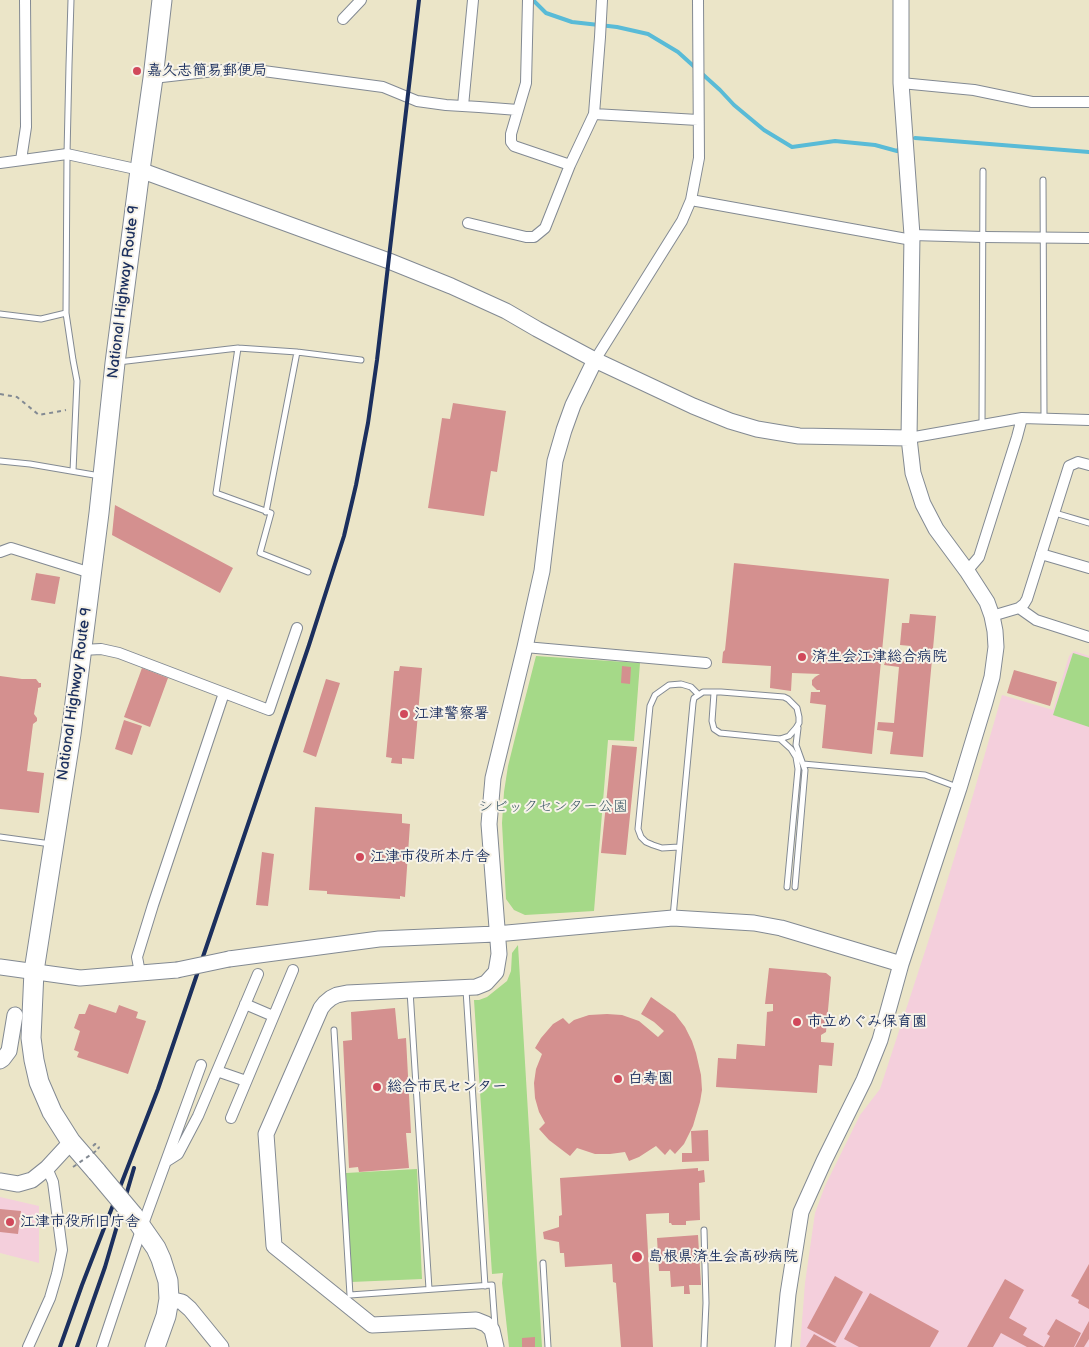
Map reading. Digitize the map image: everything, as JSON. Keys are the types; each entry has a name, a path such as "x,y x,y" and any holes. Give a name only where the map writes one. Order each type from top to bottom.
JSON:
{"highway":[{"name":"National Highway Route 9","path":"155,1347 166,1316 169,1299 168,1281 162,1259 138,1221 71,1142 52,1112 39,1082 32,1038 34,971 71,734 115,363 162,0"}],"street":[{"path":"21,160 26,128 25,0"},
{"path":"343,19 360,0"},
{"path":"463,106 473,0"},
{"path":"528,0 526,83 511,134 511,142 514,146 570,164"},
{"path":"468,223 526,237 534,237 545,228 570,164 594,114 602,0"},
{"path":"496,1345 492,1330 486,1324 476,1320 372,1325 274,1246 266,1134 325,1003 337,995 476,987 489,980 496,972 499,954 489,824 493,778 542,571 555,461 564,430 595,360 682,221 691,200 699,158 698,0"},
{"path":"783,1347 788,1294 801,1212 864,1080 880,1040 901,964 959,788 992,677 996,647 992,616 987,602 936,529 923,504 913,473 909,438 912,237 901,83 901,0"},
{"path":"153,78 241,68 383,87 418,101 446,106 518,110"},
{"path":"901,83 974,90 1032,102 1089,102"},
{"path":"594,114 698,120"},
{"path":"0,163 67,154 140,170 451,286 506,310 595,360 693,406 730,421 757,429 799,436 909,438 1022,418 1089,420"},
{"path":"691,200 912,237 1089,238"},
{"path":"967,571 979,557 1022,418"},
{"path":"992,616 1020,608 1027,599 1069,466 1078,462 1089,465"},
{"path":"0,552 11,548 91,573"},
{"path":"1041,554 1089,568"},
{"path":"1020,608 1036,620 1089,637"},
{"path":"82,650 101,649 119,653 268,710 297,628"},
{"path":"525,647 706,663"},
{"path":"140,973 136,957 224,693"},
{"path":"0,967 80,978 177,970 228,960 379,939 496,934 673,918 754,923 781,928 901,964"},
{"path":"231,1118 292,970"},
{"path":"167,1161 178,1154 198,1116 258,974"},
{"path":"246,1004 273,1016"},
{"path":"0,1061 9,1051 15,1015"},
{"path":"102,1347 138,1221 167,1161 201,1064"},
{"path":"217,1071 246,1081"},
{"path":"0,1181 18,1184 32,1180 47,1168 71,1142"},
{"path":"28,1347 50,1298 62,1250 53,1182 47,1168"},
{"path":"169,1299 182,1302 190,1309 221,1347"}],"lane":[{"path":"71,0 68,66 66,314 77,381 73,471"},
{"path":"982,425 983,171"},
{"path":"1043,180 1044,418"},
{"path":"0,314 41,318 66,314"},
{"path":"238,348 216,493 271,513 260,552 308,572"},
{"path":"115,363 238,348 297,352 361,360"},
{"path":"266,512 297,352"},
{"path":"0,461 103,476"},
{"path":"1055,513 1089,523"},
{"path":"679,848 662,848 646,842 641,837 638,829 650,706 654,695 669,685 681,684 691,687 698,694"},
{"path":"673,918 692,703 694,698 703,692 784,698 788,699 796,708 799,717 796,745 805,770 795,888"},
{"path":"714,692 712,725 716,731 724,734 780,739 789,736 796,728 798,722"},
{"path":"780,739 791,749 796,757 798,769 787,887"},
{"path":"803,764 925,775 959,788"},
{"path":"0,837 54,844"},
{"path":"466,987 485,1286"},
{"path":"410,990 430,1290"},
{"path":"334,1030 350,1296 492,1286 496,1345"},
{"path":"704,1230 706,1303 704,1347"},
{"path":"543,1263 548,1347"}],"path":[{"path":"0,394 17,397 39,415 76,408"},
{"path":"73,1167 96,1151"}],"shaded area":[{"path":"1074,651 1089,656 1089,1347 800,1347 805,1283 815,1213 825,1186 860,1115 880,1089 962,833 1002,695 1053,710 1069,656"},
{"path":"0,1197 39,1206 39,1263 0,1253"}],"green space":[{"path":"1073,653 1089,658 1089,727 1053,715"},
{"name":"シビックセンター公園","path":"536,656 640,663 634,741 608,740 594,911 525,915 514,910 506,899 502,823 504,792 508,766"},
{"path":"518,945 542,1347 509,1347 502,1283 503,1273 492,1274 474,1000 487,997 507,981 511,971 512,953"},
{"path":"417,1169 422,1279 351,1282 346,1173"}],"building":[{"path":"453,403 506,411 497,472 491,471 484,516 428,508 442,418 450,419"},
{"path":"115,505 233,568 220,593 112,535"},
{"name":"済生会江津総合病院","path":"734,563 889,579 872,754 822,748 826,705 810,703 811,692 820,692 820,690 817,690 812,685 812,680 820,674 792,673 791,691 770,688 771,666 722,663"},
{"path":"36,573 60,577 55,604 31,600"},
{"path":"910,614 936,616 923,757 890,754 893,732 877,730 878,722 894,723 899,667 884,665 886,660 909,662 911,646 900,645 902,623 909,623"},
{"name":"江津警察署","path":"400,666 422,668 414,759 402,758 402,764 391,763 392,758 386,757 394,671 399,671"},
{"path":"622,666 631,667 630,684 621,683"},
{"path":"142,668 168,678 150,727 124,717"},
{"path":"1014,670 1057,682 1050,706 1007,693"},
{"path":"0,676 36,679 41,683 41,687 38,688 34,714 37,721 33,724 27,771 44,773 39,813 0,809"},
{"path":"326,679 340,683 316,757 303,752"},
{"path":"124,720 142,726 132,755 115,749"},
{"path":"612,745 637,747 626,855 601,853"},
{"name":"江津市役所本庁舎","path":"315,807 402,814 402,823 410,824 405,897 400,896 400,899 327,894 327,891 309,890"},
{"path":"262,852 274,854 268,906 256,905"},
{"name":"市立めぐみ保育園","path":"769,968 826,973 831,977 826,1032 821,1035 821,1042 834,1043 832,1066 819,1065 817,1093 716,1087 718,1058 736,1059 737,1044 765,1046 767,1012 773,1011 773,1004 765,1004"},
{"name":"白寿園","path":"651,997 675,1014 685,1027 696,1053 701,1075 702,1090 700,1102 693,1126 684,1144 675,1154 670,1149 665,1155 656,1146 629,1161 625,1152 595,1154 577,1148 570,1156 549,1140 539,1129 545,1123 535,1098 534,1083 536,1069 542,1054 535,1048 553,1024 563,1018 569,1024 574,1020 589,1015 622,1015 639,1021 658,1037 664,1031 641,1014"},
{"path":"89,1004 116,1013 119,1005 138,1012 136,1018 146,1021 128,1074 77,1057 79,1052 74,1050 80,1031 74,1028 79,1014 85,1014"},
{"name":"総合市民センター","path":"395,1008 398,1039 406,1038 411,1133 406,1133 409,1168 359,1172 358,1167 349,1168 343,1041 352,1040 351,1012"},
{"path":"708,1130 709,1161 682,1162 682,1153 692,1153 691,1131"},
{"path":"698,1168 698,1171 704,1170 705,1182 699,1183 700,1220 686,1221 686,1225 672,1225 669,1223 669,1213 646,1214 653,1347 621,1347 616,1283 613,1282 612,1264 565,1267 564,1253 560,1253 559,1242 544,1239 543,1232 559,1227 559,1216 562,1215 560,1178"},
{"name":"江津市役所旧庁舎","path":"0,1209 21,1211 18,1234 0,1232"},
{"path":"698,1235 701,1285 689,1285 690,1294 684,1294 684,1286 671,1287 670,1271 659,1271 657,1238"},
{"path":"1089,1264 1089,1309 1078,1303 1079,1300 1071,1296"},
{"path":"835,1276 863,1292 835,1343 807,1328"},
{"path":"1005,1279 1024,1290 1009,1318 1027,1328 1023,1335 1044,1347 1027,1347 1001,1333 993,1347 967,1347"},
{"path":"870,1293 939,1331 930,1347 859,1347 844,1339"},
{"path":"1056,1319 1081,1333 1074,1347 1044,1347 1050,1336 1047,1334"},
{"path":"1089,1321 1089,1339 1084,1347 1075,1347"},
{"path":"814,1334 837,1347 806,1347"},
{"path":"535,1337 535,1347 522,1347 522,1338"}],"waterway":[{"path":"533,0 546,13 572,22 617,27 648,34 678,52 734,105 764,130 792,147 835,141 875,145 897,151 899,149"},
{"path":"915,138 1089,152"}],"railway":[{"path":"60,1347 158,1089 309,645 344,536 368,423 377,360 419,0"},
{"path":"77,1347 105,1267 134,1168"}],"place":[{"name":"嘉久志簡易郵便局","path":"137,71"},
{"name":"済生会江津総合病院","path":"802,657"},
{"name":"江津警察署","path":"404,714"},
{"name":"江津市役所本庁舎","path":"360,857"},
{"name":"市立めぐみ保育園","path":"797,1022"},
{"name":"白寿園","path":"618,1079"},
{"name":"総合市民センター","path":"377,1087"},
{"name":"江津市役所旧庁舎","path":"10,1222"},
{"name":"島根県済生会高砂病院","path":"637,1257"}]}
